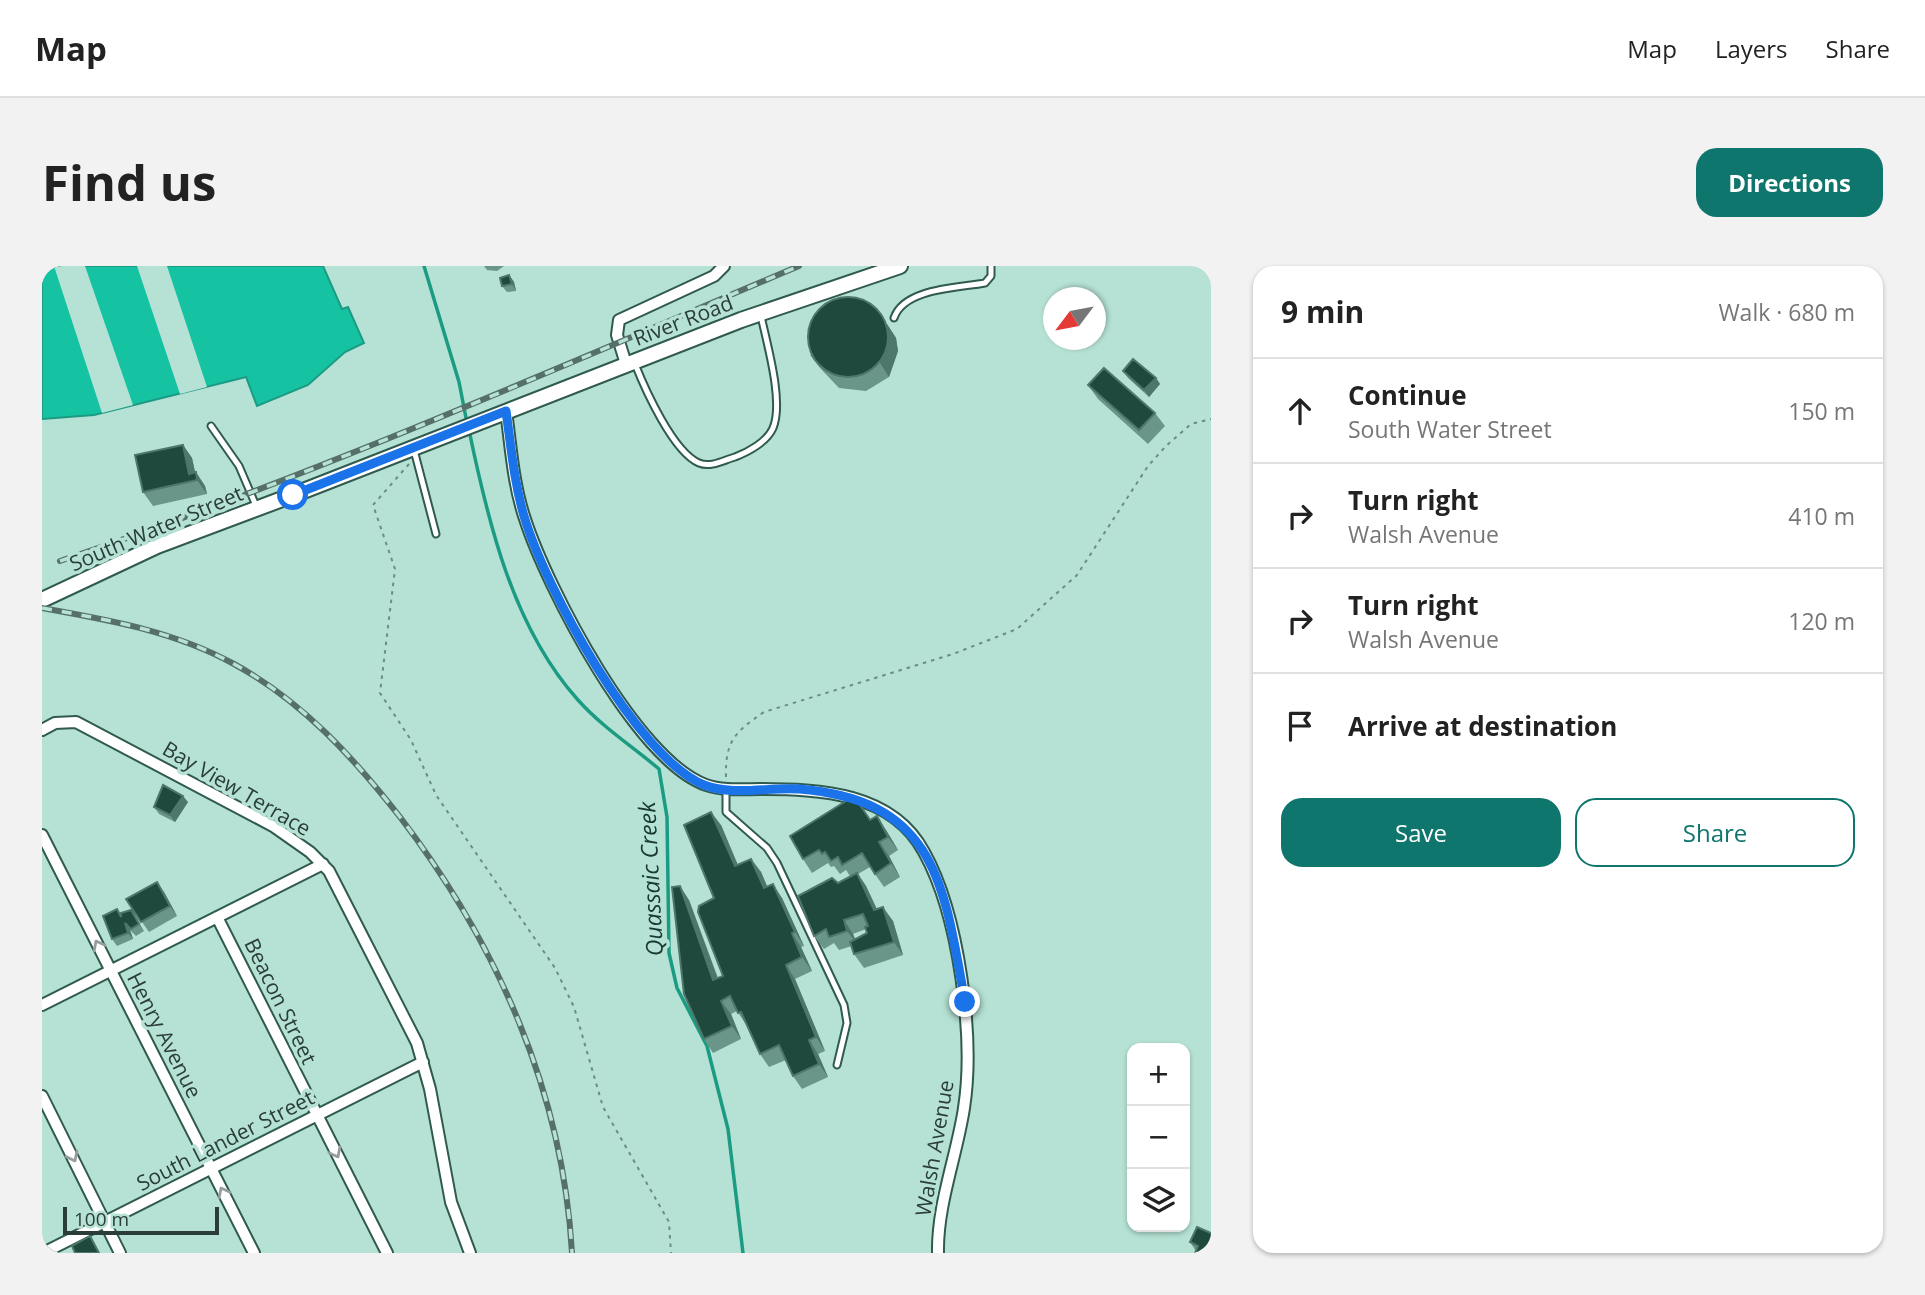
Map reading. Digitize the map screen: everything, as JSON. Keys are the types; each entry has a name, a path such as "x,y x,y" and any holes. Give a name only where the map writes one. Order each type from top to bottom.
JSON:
{"street":[{"path":"630,363 616,328 619,320 714,276 724,266"},
{"name":"River Road","path":"483,420 760,313 900,266"},
{"name":"Walsh Avenue","path":"506,411 517,492 525,519 575,632 651,740 690,777 702,784 726,789 797,789 857,799 897,819 924,852 938,886 957,956 968,1033 964,1107 938,1253"},
{"name":"South Water Street","path":"42,600 157,546 483,420"},
{"name":"Bay View Terrace","path":"42,730 55,723 76,722 273,827 323,864 342,892 423,1062 446,1184 470,1253"},
{"name":"Henry Avenue","path":"42,835 254,1253"},
{"path":"42,1005 323,864"},
{"name":"Beacon Street","path":"218,916 387,1253"},
{"name":"South Lander Street","path":"43,1253 423,1062"},
{"path":"42,1096 120,1253"}],"lane":[{"path":"894,318 896,312 916,297 985,283 991,276 991,266"},
{"path":"630,363 654,409 685,451 698,463 711,465 741,455 762,442 773,428 777,406 760,313"},
{"path":"211,426 239,466 257,508"},
{"path":"413,447 436,534"},
{"path":"726,789 726,812 767,848 777,863 844,1005 847,1023 837,1065"}],"path":[{"path":"726,789 730,742 744,726 764,712 953,654 1017,629 1077,575 1148,466 1166,446 1191,424 1211,419"},
{"path":"413,447 409,464 373,505 395,569 380,694 411,740 436,795 555,968 574,1007 603,1107 669,1222 671,1253"}],"shaded area":[{"path":"42,266 323,266 342,309 348,307 364,343 345,352 308,385 257,406 246,377 94,415 42,419"}],"pier":[{"path":"54,266 85,266 133,405 102,413"},
{"path":"137,266 167,266 207,387 180,394"}],"building":[{"path":"509,275 512,284 502,286 500,278"},
{"path":"848,297 863,300 876,309 885,322 888,337 885,352 876,365 863,374 848,377 833,374 820,365 811,352 808,337 811,322 820,309 833,300"},
{"path":"1133,359 1156,378 1144,390 1123,371"},
{"path":"1104,368 1155,413 1139,430 1088,385"},
{"path":"183,445 189,474 196,472 197,480 143,492 135,455"},
{"path":"163,785 183,796 170,815 154,807"},
{"path":"854,796 870,820 877,816 888,837 879,842 891,863 875,874 862,853 842,865 838,857 831,861 825,852 822,854 819,850 803,859 790,836"},
{"path":"711,812 735,866 751,859 764,888 773,884 795,932 792,933 802,957 786,965 816,1037 809,1040 819,1064 793,1076 779,1045 760,1054 741,1012 738,1013 730,996 721,1001 732,1026 704,1039 684,994 672,887 680,886 713,980 723,976 698,912 699,906 714,898 684,825"},
{"path":"857,873 874,910 883,907 894,942 854,954 850,942 867,933 865,927 868,926 863,914 844,920 847,931 829,937 826,929 814,936 798,896 832,878 838,883"},
{"path":"157,882 170,906 141,922 126,899"},
{"path":"117,909 121,917 121,913 131,910 139,924 131,929 125,923 128,933 112,939 103,916"},
{"path":"1197,1227 1211,1233 1211,1253 1195,1253 1198,1246 1190,1242"},
{"path":"90,1236 99,1253 75,1253 72,1246"}],"waterway":[{"name":"Quassaic Creek","path":"424,266 459,382 467,423"},
{"name":"Quassaic Creek","path":"469,430 485,501 506,572 536,640 555,672 587,710 659,769 667,817 669,953 677,988 707,1046 728,1129 743,1253"}],"railway":[{"path":"60,561 340,458 799,266"},
{"path":"42,608 116,622 165,635 234,664 282,695 304,713 345,752 382,795 435,866 467,916 495,968 519,1022 555,1135 566,1193 572,1253"}],"route":[{"path":"293,495 506,411 517,492 537,552 575,632 626,709 677,766 702,784 726,789 797,789 835,793 877,806 904,825 924,852 938,886 957,956 965,1002"}]}
